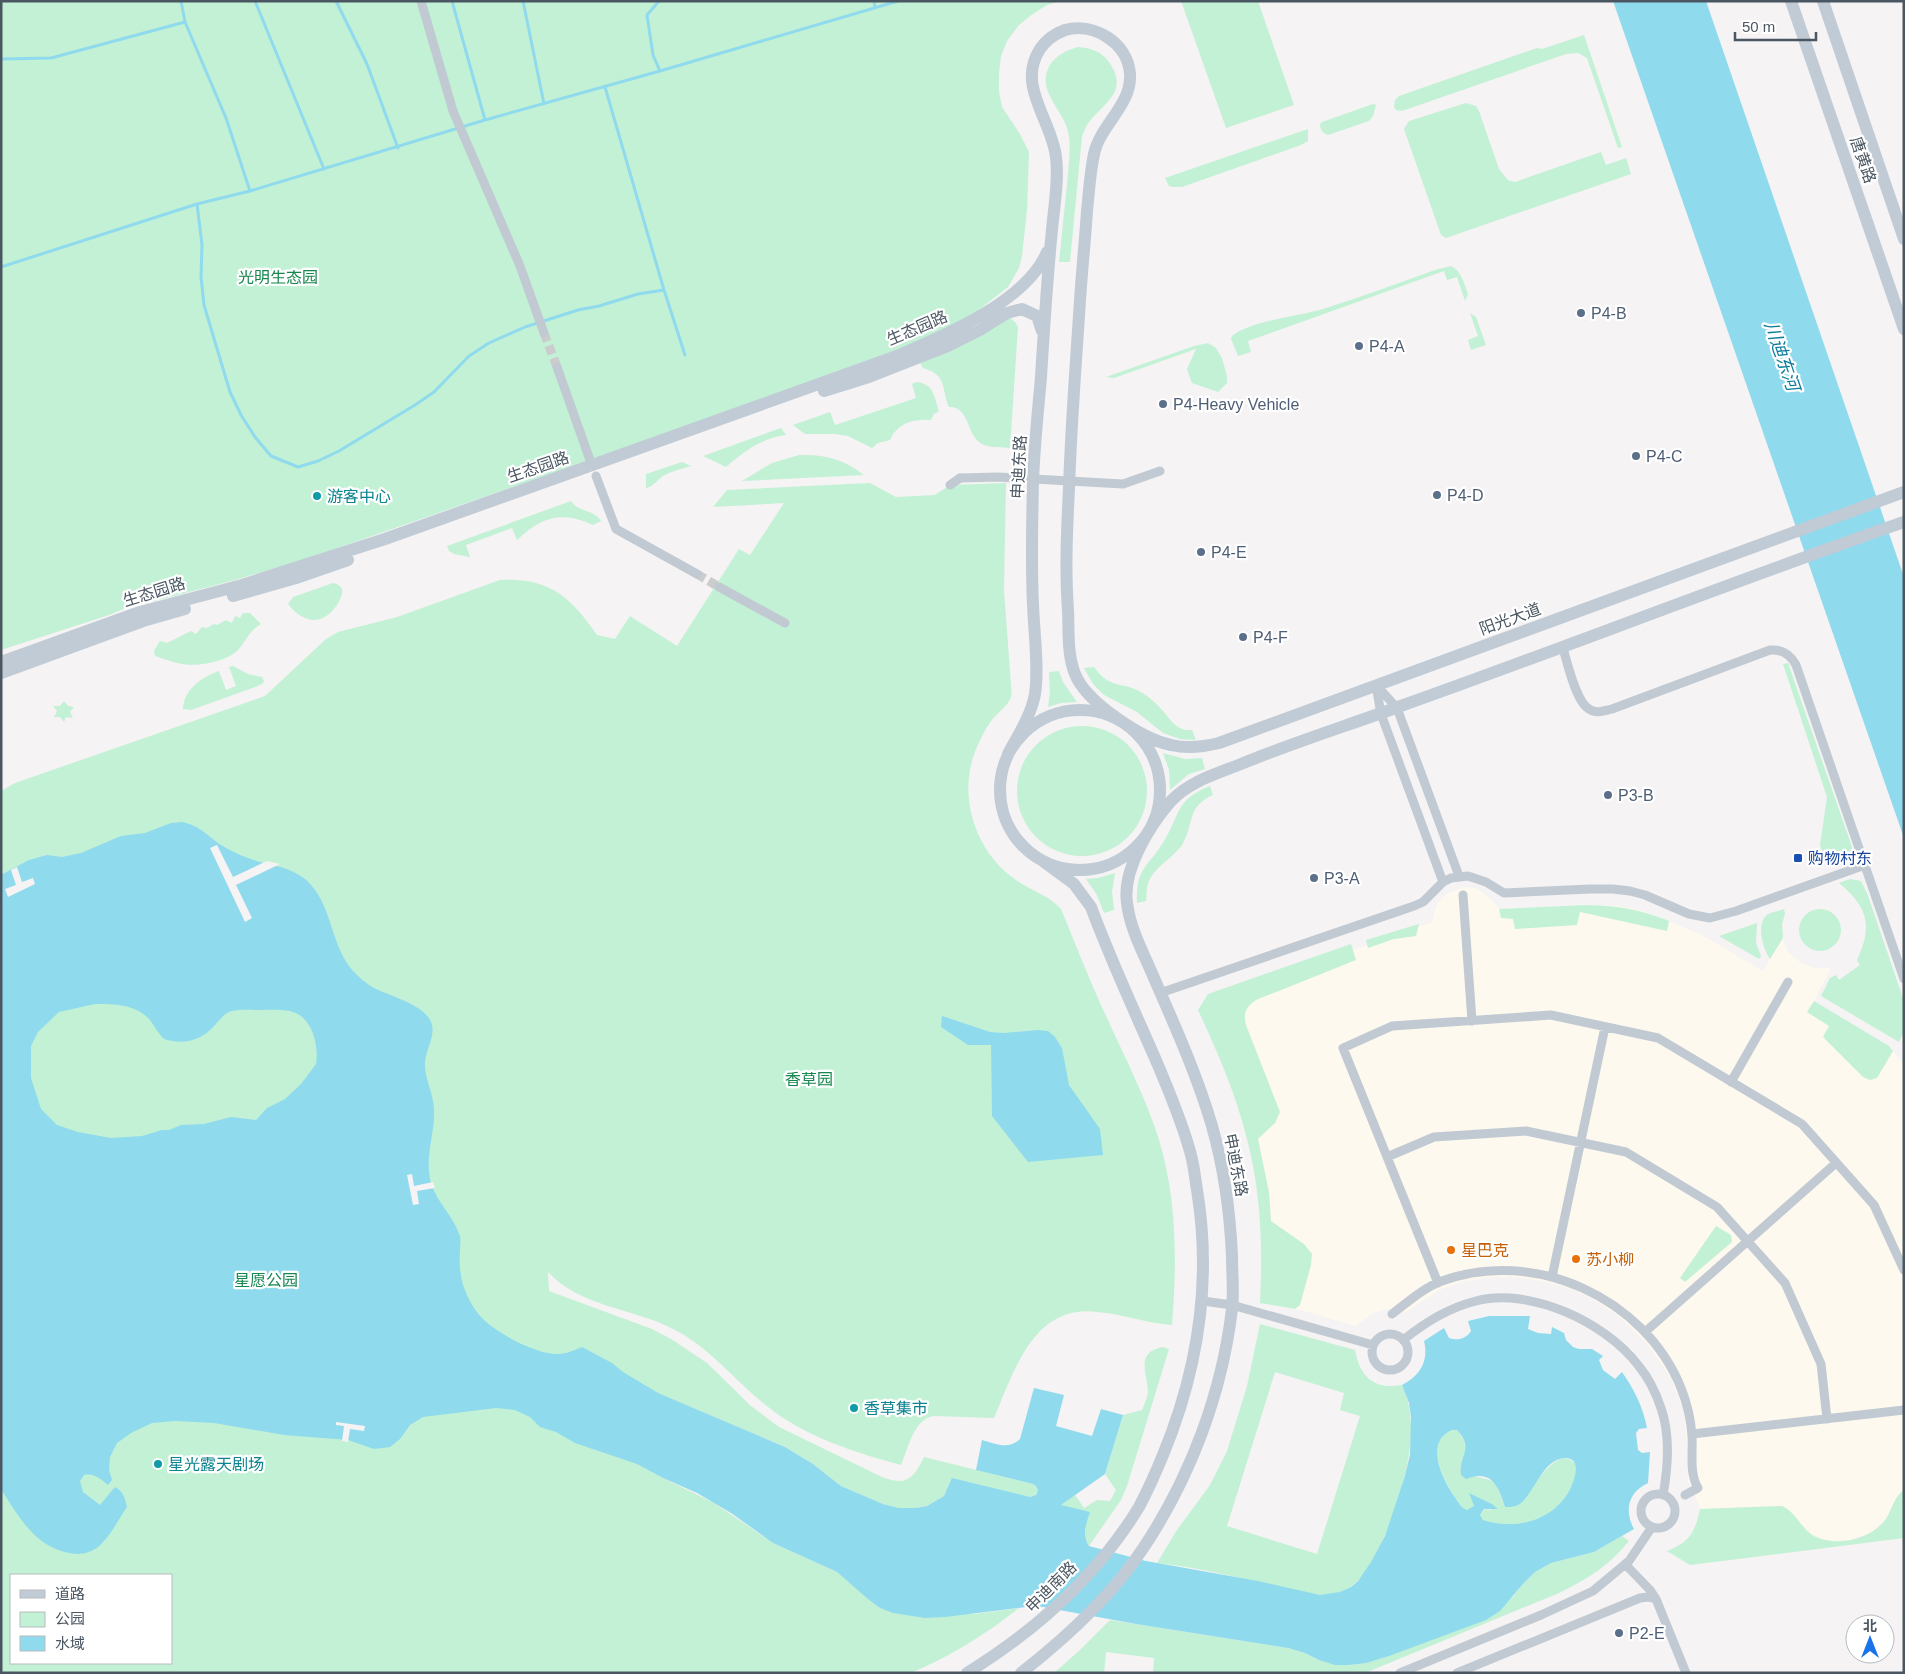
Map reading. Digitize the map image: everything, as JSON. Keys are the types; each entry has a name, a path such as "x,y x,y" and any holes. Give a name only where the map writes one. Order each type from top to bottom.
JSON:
{"street":[{"path":"421,1 453,111 520,266 544,333"},
{"name":"唐黄路","path":"1791,1 1904,329"},
{"name":"唐黄路","path":"1823,1 1904,238"},
{"name":"申迪东路","path":"1008,754 1028,718 1034,696 1036,677 1031,573 1034,455 1050,243 1057,177 1056,156 1052,138 1032,91 1032,67 1037,53 1047,40 1058,32 1070,29 1086,28 1100,32 1120,48 1127,60 1130,72 1125,99 1103,129 1096,145 1090,182 1069,474 1066,575 1070,658 1076,677 1096,702 1127,725"},
{"name":"生态园路","path":"1,662 140,612 242,585 385,539 897,356 942,337 992,308 1012,293 1042,264 1050,243"},
{"name":"生态园路","path":"1,673 143,621 296,578 829,389 869,377 948,346 980,330 1007,312 1022,310 1036,316 1042,328 1043,340"},
{"path":"557,367 590,460"},
{"path":"950,485 960,478 998,477 1123,484 1160,471"},
{"path":"596,476 616,529 697,574"},
{"name":"阳光大道","path":"1127,725 1147,737 1174,746 1189,748 1219,743 1904,492"},
{"path":"1044,862 1068,870 1095,870 1121,860 1142,843 1168,806 1185,788 1259,756 1563,648 1901,523"},
{"path":"718,587 785,623"},
{"path":"1563,648 1582,703 1589,710 1596,712 1612,709 1770,650 1783,651 1793,660 1904,979"},
{"path":"1376,685 1397,708 1459,876"},
{"path":"1376,685 1381,714 1443,882"},
{"path":"1152,828 1158,812 1161,788 1157,764 1145,742 1127,725 1105,714 1083,710 1062,712 1041,720 1024,733 1008,754 1000,778 1000,803 1008,827 1023,848 1074,884 1091,907 1179,1116 1192,1156 1200,1202 1204,1254 1202,1301 1232,1305 1373,1345"},
{"name":"申迪东路","path":"1021,1673 1046,1654 1105,1596 1143,1549 1162,1517 1182,1479 1203,1429 1217,1384 1232,1305 1230,1225 1224,1177 1212,1126 1193,1071 1137,939 1127,904 1129,873 1152,828"},
{"path":"1160,993 1414,906 1423,902 1443,882 1459,876 1478,878 1504,893 1590,889 1630,891 1661,901 1689,914 1710,918 1736,911 1865,865"},
{"path":"1463,895 1472,1021"},
{"path":"1731,1082 1788,982"},
{"path":"1438,1283 1343,1048 1392,1026 1551,1015 1658,1038 1802,1124 1874,1205 1904,1270"},
{"path":"1552,1277 1605,1027"},
{"path":"1387,1157 1434,1137 1526,1131 1626,1152 1717,1208 1786,1284 1821,1364 1827,1419"},
{"path":"1645,1332 1836,1162"},
{"path":"1392,1314 1420,1293 1438,1283 1479,1271 1520,1271 1552,1277 1592,1292 1622,1312 1645,1332 1670,1365 1682,1389 1692,1434 1693,1480 1698,1488 1685,1495"},
{"path":"1404,1340 1434,1317 1478,1300 1526,1299 1558,1308 1582,1320 1628,1353 1639,1365 1650,1384 1661,1409 1666,1441 1667,1463 1663,1494"},
{"name":"申迪南路","path":"967,1673 994,1657 1064,1600 1111,1546 1139,1506 1157,1470 1181,1405 1194,1357 1202,1301"},
{"path":"1387,1334 1393,1334 1404,1340 1408,1357 1401,1367 1395,1370 1384,1369 1374,1362 1372,1351 1376,1340 1387,1334"},
{"path":"1692,1434 1904,1410"},
{"path":"1663,1494 1675,1506 1675,1516 1668,1525 1658,1528 1652,1527 1644,1520 1641,1509 1643,1503 1652,1495 1663,1494"},
{"path":"1400,1673 1569,1603 1593,1591 1625,1564 1652,1527"},
{"path":"1625,1564 1656,1599 1686,1673"},
{"path":"1457,1673 1640,1598 1648,1596 1656,1599"}],"shaded area":[{"path":"1464,887 1475,888 1486,894 1499,909 1587,905 1618,906 1644,911 1702,935 1763,971 1783,938 1788,952 1801,963 1815,968 1831,968 1814,1001 1889,1046 1904,1064 1904,1490 1896,1498 1887,1517 1872,1532 1850,1540 1822,1539 1812,1534 1782,1506 1700,1509 1693,1489 1688,1482 1684,1412 1671,1378 1648,1345 1623,1320 1600,1303 1572,1289 1518,1277 1489,1277 1462,1282 1439,1290 1406,1312 1387,1309 1373,1313 1356,1326 1304,1311 1273,1306 1260,1147 1222,997 1432,922 1437,903 1446,894"}],"green space":[{"name":"光明生态园","path":"1,1 1061,1 1047,5 1019,25 1007,41 1001,56 999,91 1002,107 1020,134 1029,152 1027,210 1022,256 1019,268 1008,287 963,322 919,342 717,416 300,561 151,602 142,595 128,599 126,608 109,615 1,650"},
{"path":"1181,1 1258,1 1294,105 1226,128"},
{"path":"1584,35 1622,147 1618,148 1587,58 1578,53 1566,54 1402,111 1396,110 1394,107 1395,100 1399,96 1537,48 1542,49"},
{"path":"1078,47 1088,48 1101,54 1111,65 1116,75 1117,84 1111,98 1087,125 1082,136 1070,262 1059,262 1070,142 1064,120 1048,91 1046,76 1053,60 1067,51"},
{"path":"1466,103 1476,106 1479,111 1499,169 1508,180 1515,182 1601,152 1606,165 1626,158 1631,174 1446,238 1441,235 1404,129 1409,121"},
{"path":"1373,104 1376,105 1373,116 1369,121 1328,135 1321,129 1320,124 1322,122"},
{"path":"1308,129 1308,141 1301,145 1182,187 1169,186 1165,178"},
{"path":"1451,266 1460,274 1464,282 1468,294 1465,301 1457,277 1447,280 1444,271 1248,341 1251,352 1238,356 1231,339 1232,336 1251,326 1323,309"},
{"path":"1470,313 1476,317 1486,345 1471,350 1468,340 1478,336"},
{"path":"1008,316 1018,327 1010,448 988,446 977,440 961,411 949,407 940,379 931,371 923,368 919,361"},
{"path":"1208,343 1216,348 1222,358 1227,376 1227,383 1218,392 1192,383 1187,369 1196,349 1114,378 1106,377 1194,346"},
{"path":"917,382 923,383 930,388 939,411 934,414 931,420 918,420 907,423 893,434 890,440 878,443 872,448 848,436 805,434 793,425 830,412 835,425 916,398 912,384"},
{"path":"781,428 786,435 761,442 726,467 703,456"},
{"path":"799,455 817,455 841,461 864,475 742,481 772,463"},
{"path":"682,462 691,466 666,474 646,488 646,474"},
{"path":"870,483 896,497 935,495 950,485 1006,483 1004,590 1011,696 1010,700 989,724 977,747 971,765 968,784 969,802 973,821 980,838 1002,868 1016,880 1051,900 1061,909 1095,991 1148,1109 1165,1162 1172,1208 1175,1278 1172,1325 1097,1312 1075,1312 1057,1319 1042,1330 1029,1345 1019,1362 994,1418 934,1416 927,1418 921,1422 913,1435 901,1465 848,1449 797,1426 756,1397 701,1347 661,1323 576,1293 561,1284 548,1272 549,1291 652,1329 671,1339 707,1363 751,1406 779,1427 882,1477 897,1481 908,1479 916,1471 924,1457 1035,1485 1038,1489 1037,1493 1030,1497 948,1488 944,1496 927,1506 899,1508 883,1504 841,1486 813,1464 785,1447 669,1398 638,1464 714,1503 773,1543 837,1572 880,1608 975,1614 1019,1608 967,1644 911,1673 1,1673 1,791 15,783 265,696 326,639 338,632 397,617 500,580 532,582 557,592 578,610 597,635 615,639 630,616 677,646 739,549 750,555 784,503 713,507 727,490"},
{"path":"571,501 578,508 594,514 601,521 593,525 572,518 553,518 535,526 517,540 512,528 466,545 470,557 454,554 449,551 447,546"},
{"path":"333,583 341,587 342,594 337,605 325,617 313,620 306,618 288,604 293,597"},
{"path":"243,613 250,613 261,624 234,654 228,657 208,663 192,665 155,656 154,651 160,641 167,643 191,631 196,634 202,627 207,628 226,620 232,623 235,616 240,618"},
{"path":"1788,663 1852,847 1850,858 1837,867 1827,866 1820,845 1827,797 1783,664"},
{"path":"233,666 248,674 262,677 264,681 255,687 191,710 183,709 190,690 200,680 219,671 226,690 236,686 229,667"},
{"path":"1094,667 1106,679 1130,687 1146,696 1178,727 1192,730 1196,740 1180,739 1163,733 1137,712 1104,695 1093,684 1084,668"},
{"path":"1059,671 1063,682 1077,702 1061,703 1048,707 1050,692 1049,672"},
{"path":"64,701 68,706 74,707 70,712 73,718 66,717 64,722 60,717 54,717 57,711 53,706 60,706"},
{"path":"1082,726 1095,727 1107,731 1128,745 1142,766 1146,778 1146,804 1142,816 1128,837 1107,851 1095,855 1082,856 1069,855 1057,851 1036,837 1022,816 1018,804 1017,791 1018,778 1022,766 1036,745 1057,731 1069,727"},
{"path":"1163,753 1185,759 1202,758 1205,769 1189,774 1170,790 1169,770"},
{"path":"1210,786 1213,795 1204,800 1195,810 1182,845 1153,874 1148,884 1146,901 1137,903 1137,891 1141,874 1164,841 1180,808 1190,797"},
{"path":"1115,873 1112,892 1114,910 1104,913 1097,895 1086,879"},
{"path":"1850,879 1861,881 1867,893 1904,1001 1904,1031 1899,1042 1821,996 1830,978 1836,975 1839,980 1860,965 1857,960 1865,937 1865,918 1856,900 1839,883"},
{"path":"1587,905 1619,907 1648,914 1669,921 1667,931 1580,912 1577,925 1515,929 1513,919 1501,918 1499,909"},
{"path":"1784,909 1783,938 1770,959 1763,943 1762,923 1768,914"},
{"path":"1824,909 1832,912 1838,918 1841,930 1838,942 1832,948 1816,951 1808,948 1802,942 1799,926 1802,918 1808,912"},
{"path":"1757,923 1756,943 1761,956 1759,959 1719,936"},
{"path":"1419,924 1416,936 1394,939 1368,948 1366,940"},
{"path":"1351,944 1356,960 1256,1000 1250,1005 1245,1014 1246,1025 1280,1112 1275,1123 1258,1139 1269,1192 1271,1221 1304,1244 1312,1254 1311,1265 1300,1305 1295,1309 1260,1303 1260,1220 1252,1159 1243,1122 1232,1089 1198,1010 1208,994"},
{"path":"1814,1001 1889,1046 1893,1051 1877,1078 1870,1080 1863,1077 1823,1037 1829,1026 1807,1012"},
{"path":"1716,1226 1731,1235 1732,1242 1685,1282 1680,1278"},
{"path":"1260,1324 1355,1350 1361,1368 1370,1380 1384,1385 1402,1385 1410,1413 1411,1428 1409,1457 1402,1486 1395,1510 1379,1548 1365,1572 1346,1590 1328,1595 1307,1594 1213,1572 1157,1563 1177,1530 1210,1485 1227,1451 1247,1386","holes":["1275,1372 1344,1393 1340,1410 1360,1416 1317,1554 1227,1526"]},
{"path":"1163,1347 1169,1349 1127,1486 1121,1500 1089,1546 1086,1524 1061,1505 1075,1495 1084,1508 1097,1500 1110,1501 1116,1490 1105,1474 1123,1415 1142,1410 1148,1391 1145,1370 1146,1358 1149,1353"},
{"path":"1452,1430 1457,1430 1465,1444 1464,1458 1460,1469 1496,1484 1505,1507 1520,1503 1550,1466 1558,1460 1565,1458 1574,1462 1576,1467 1574,1480 1568,1493 1551,1511 1530,1521 1507,1524 1483,1520 1480,1515 1485,1509 1491,1510 1492,1504 1470,1494 1474,1506 1467,1510 1463,1508 1449,1489 1441,1471 1437,1452 1439,1443"},
{"path":"1904,1490 1904,1538 1690,1565 1667,1551 1681,1544 1690,1535 1696,1524 1700,1509 1782,1506 1791,1512 1812,1535 1831,1541 1852,1540 1862,1537 1879,1526 1886,1519 1898,1496"},
{"path":"1622,1536 1629,1541 1622,1550 1597,1571 1569,1588 1365,1673 1153,1673 1154,1658 1106,1652 1104,1673 1054,1673 1110,1620 1288,1648 1319,1660 1512,1598 1535,1572 1551,1563 1594,1552"}],"water":[{"name":"川迪东河","path":"1613,1 1706,1 1904,577 1904,838"},
{"path":"182,822 194,826 234,852 255,861 292,871 305,879 321,900 341,952 357,975 369,985 405,1001 429,1017 433,1029 425,1068 434,1110 429,1156 430,1180 437,1197 452,1219 460,1236 461,1277 471,1302 489,1324 507,1337 551,1354 563,1354 582,1347 612,1363 623,1372 658,1393 785,1447 813,1464 841,1486 883,1504 899,1508 927,1506 944,1496 952,1478 1030,1497 1036,1495 1038,1489 1033,1484 976,1470 982,1440 1007,1445 1020,1439 1034,1388 1064,1395 1056,1426 1092,1436 1101,1409 1123,1415 1105,1474 1061,1505 1090,1512 1085,1534 1089,1546 1146,1561 1258,1581 1320,1595 1340,1592 1358,1581 1385,1536 1410,1455 1411,1417 1409,1403 1402,1385 1414,1377 1422,1367 1425,1355 1424,1341 1444,1328 1449,1338 1461,1339 1471,1331 1468,1321 1489,1316 1530,1316 1528,1329 1538,1333 1551,1334 1552,1327 1564,1333 1566,1340 1573,1347 1592,1349 1603,1356 1599,1360 1603,1370 1615,1379 1622,1372 1638,1398 1647,1428 1639,1429 1636,1433 1638,1450 1642,1453 1650,1452 1648,1483 1636,1491 1630,1503 1629,1515 1634,1529 1594,1552 1551,1563 1535,1572 1500,1611 1486,1620 1389,1656 1366,1663 1348,1665 1335,1665 1288,1648 1043,1607 1026,1607 925,1618 893,1613 880,1608 837,1572 773,1543 731,1513 697,1493 637,1464 575,1443 556,1432 540,1427 530,1417 515,1410 496,1408 423,1417 410,1425 400,1439 390,1447 374,1449 348,1440 284,1435 214,1423 175,1421 152,1423 131,1433 117,1443 110,1457 109,1470 112,1480 108,1485 91,1475 84,1475 80,1481 83,1492 100,1505 115,1487 123,1495 127,1507 106,1538 98,1547 80,1554 69,1553 46,1544 21,1520 1,1489 1,875 29,860 47,855 62,857 81,853 121,836 145,833 171,823","holes":["95,1004 124,1006 138,1011 150,1020 164,1039 178,1042 192,1040 204,1035 225,1015 232,1011 285,1010 293,1012 300,1015 310,1027 315,1042 316,1064 301,1084 285,1099 267,1108 256,1120 231,1117 204,1124 181,1125 169,1130 162,1130 142,1136 111,1138 78,1132 57,1125 41,1109 31,1078 31,1046 38,1032 59,1012","1452,1430 1457,1430 1465,1442 1461,1475 1466,1479 1482,1476 1493,1481 1500,1492 1505,1507 1516,1506 1522,1502 1550,1465 1557,1460 1565,1458 1571,1459 1576,1467 1568,1493 1551,1511 1530,1521 1507,1524 1483,1520 1480,1515 1484,1509 1498,1509 1469,1493 1474,1506 1467,1510 1465,1509 1449,1489 1441,1471 1437,1452 1439,1443"]},
{"path":"942,1016 990,1032 1003,1033 1038,1030 1048,1031 1055,1037 1062,1048 1069,1085 1100,1129 1103,1155 1028,1162 992,1116 991,1045 968,1045 941,1027"}],"pier":[{"path":"217,845 233,877 267,861 280,864 236,885 252,918 245,922 210,848"},
{"path":"17,867 22,882 33,878 35,884 8,897 5,889 16,885 11,870"},
{"path":"412,1174 414,1186 433,1182 435,1188 417,1191 419,1204 413,1205 407,1175"},
{"path":"336,1422 365,1426 364,1431 350,1429 348,1442 342,1441 344,1426 336,1425"}],"waterway":[{"path":"1,59 51,58 185,22 181,1"},
{"path":"255,1 324,169"},
{"path":"336,1 367,64 398,148"},
{"path":"452,1 485,120"},
{"path":"523,1 544,104"},
{"path":"659,1 647,15 653,55 660,71"},
{"path":"874,1 875,8"},
{"path":"1,267 197,204 250,191 485,120 898,1"},
{"path":"185,22 226,118 250,191"},
{"path":"605,87 664,290 685,355"},
{"path":"197,204 202,245 201,277 204,305 230,392 241,415 255,437 271,456 298,467 318,461 339,451 415,405 434,392 469,356 489,343 525,327 578,310 599,306 638,294 664,290"}],"tunnel":[{"path":"544,333 557,367"},
{"path":"697,574 719,587"}],"place":[{"name":"P4-B","path":"1581,313"},
{"name":"P4-A","path":"1359,346"},
{"name":"P4-Heavy Vehicle","path":"1163,404"},
{"name":"P4-C","path":"1636,456"},
{"name":"P4-D","path":"1437,495"},
{"name":"游客中心","path":"317,496"},
{"name":"P4-E","path":"1201,552"},
{"name":"P4-F","path":"1243,637"},
{"name":"P3-B","path":"1608,795"},
{"name":"购物村东","path":"1798,858"},
{"name":"P3-A","path":"1314,878"},
{"name":"星巴克","path":"1451,1250"},
{"name":"苏小柳","path":"1576,1259"},
{"name":"香草集市","path":"854,1408"},
{"name":"星光露天剧场","path":"158,1464"},
{"name":"P2-E","path":"1619,1633"}],"park label":[{"name":"香草园","path":"809,1079"},
{"name":"星愿公园","path":"266,1280"}]}
